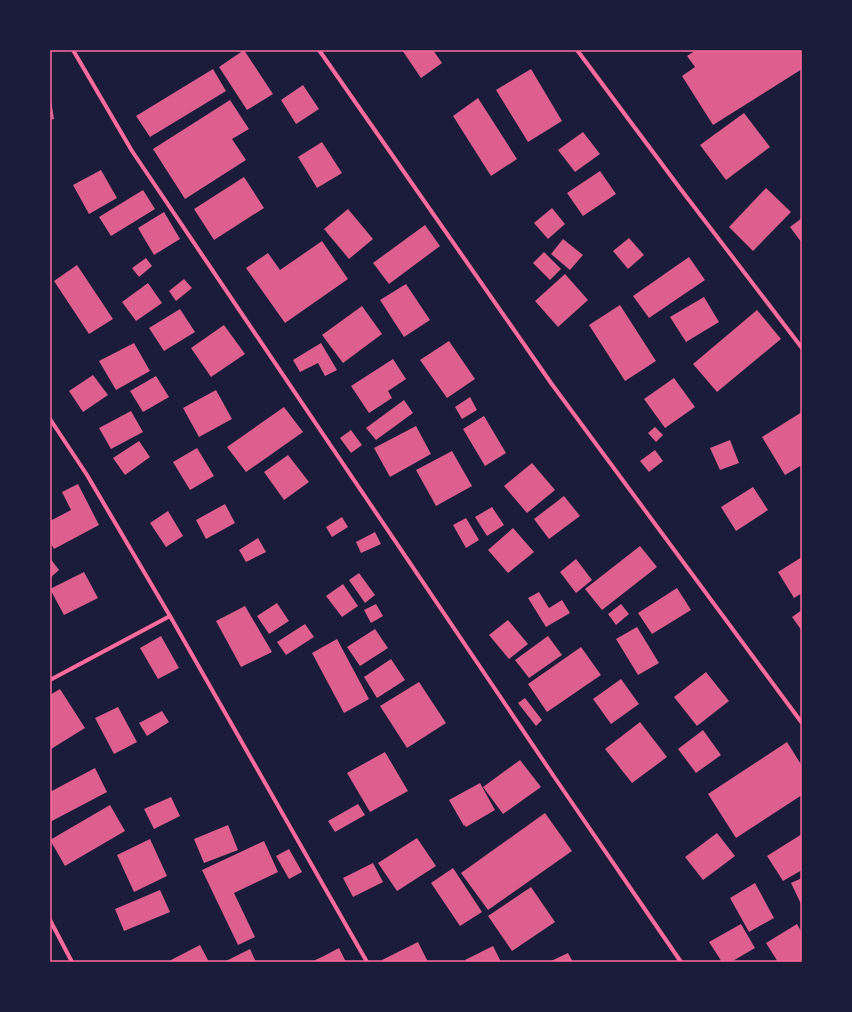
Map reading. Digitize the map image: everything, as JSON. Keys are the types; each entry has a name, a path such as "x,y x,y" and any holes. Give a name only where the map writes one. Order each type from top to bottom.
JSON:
{"street":[{"path":"73,50 132,151 550,772 681,962"},
{"path":"319,50 551,383 801,722"},
{"path":"578,50 679,187 802,348"},
{"path":"50,419 87,475 170,616 367,962"},
{"path":"50,680 170,616"},
{"path":"50,920 72,962"}],"building":[{"path":"244,50 273,94 247,110 219,67"},
{"path":"402,50 433,50 442,63 421,78"},
{"path":"696,50 802,50 802,69 713,125 682,76 695,67 687,56"},
{"path":"213,69 226,91 150,137 136,116"},
{"path":"531,69 562,121 528,142 496,90"},
{"path":"303,85 319,109 296,124 281,100"},
{"path":"50,94 54,119 50,120"},
{"path":"478,98 517,159 491,176 453,116"},
{"path":"230,100 249,129 232,139 246,160 185,199 153,149"},
{"path":"744,113 770,147 726,180 700,145"},
{"path":"583,132 600,154 575,172 558,150"},
{"path":"322,142 342,173 317,188 298,157"},
{"path":"101,170 117,198 89,214 73,185"},
{"path":"600,171 616,194 583,216 567,193"},
{"path":"244,177 264,208 214,240 194,209"},
{"path":"766,188 791,212 753,251 729,227"},
{"path":"143,190 155,209 111,236 99,217"},
{"path":"552,208 565,224 548,239 534,223"},
{"path":"348,209 373,239 349,259 324,229"},
{"path":"164,212 180,239 154,255 138,228"},
{"path":"802,218 802,243 790,227"},
{"path":"425,225 440,246 389,284 373,263"},
{"path":"629,238 644,255 628,269 613,251"},
{"path":"563,239 583,255 570,270 551,254"},
{"path":"322,241 348,279 285,323 246,268 268,253 280,270"},
{"path":"544,252 561,269 550,280 533,263"},
{"path":"689,257 705,280 649,318 633,296"},
{"path":"146,258 152,266 139,277 132,268"},
{"path":"77,265 113,319 89,334 54,281"},
{"path":"565,274 588,300 558,327 535,301"},
{"path":"184,279 192,288 176,301 169,291"},
{"path":"148,283 162,303 136,321 122,302"},
{"path":"406,284 430,320 404,337 380,300"},
{"path":"704,297 719,322 686,342 670,317"},
{"path":"620,305 656,361 625,381 589,325"},
{"path":"362,306 382,334 343,363 322,335"},
{"path":"180,309 195,332 164,351 149,328"},
{"path":"757,310 781,339 717,392 693,364"},
{"path":"224,325 245,354 211,377 191,348"},
{"path":"449,341 475,379 447,398 420,360"},
{"path":"134,343 150,371 116,390 99,361"},
{"path":"321,343 337,370 325,376 318,363 300,372 293,360"},
{"path":"393,359 406,379 388,391 392,398 369,413 351,386"},
{"path":"93,375 108,395 83,412 69,391"},
{"path":"156,376 169,397 143,412 130,391"},
{"path":"674,378 695,407 665,428 644,399"},
{"path":"216,390 232,419 199,437 183,408"},
{"path":"470,397 477,410 462,419 455,407"},
{"path":"404,400 413,413 376,440 366,428"},
{"path":"284,407 303,432 246,472 227,447"},
{"path":"131,411 143,432 111,449 99,428"},
{"path":"802,412 802,465 785,475 762,437"},
{"path":"484,416 506,453 485,466 463,429"},
{"path":"416,426 431,454 390,477 374,448"},
{"path":"655,427 663,435 656,442 648,433"},
{"path":"351,430 362,445 351,453 340,438"},
{"path":"730,440 739,463 720,470 710,448"},
{"path":"139,441 150,457 125,475 113,458"},
{"path":"197,448 214,476 190,490 173,462"},
{"path":"655,450 663,461 649,472 640,461"},
{"path":"452,451 472,486 436,506 416,470"},
{"path":"288,455 309,482 284,500 264,472"},
{"path":"532,463 555,490 527,513 504,486"},
{"path":"78,484 99,525 54,549 50,542 50,521 71,510 62,492"},
{"path":"753,487 768,510 736,531 721,507"},
{"path":"564,496 580,516 549,539 534,519"},
{"path":"225,504 235,523 206,539 196,520"},
{"path":"492,507 504,525 487,536 475,517"},
{"path":"168,511 183,536 166,547 150,523"},
{"path":"342,517 348,527 332,537 326,527"},
{"path":"466,518 479,540 466,548 453,525"},
{"path":"513,528 534,552 508,573 488,550"},
{"path":"375,532 381,544 361,553 356,542"},
{"path":"258,538 266,552 246,562 239,550"},
{"path":"640,546 657,567 602,610 585,589"},
{"path":"802,557 802,593 794,598 778,572"},
{"path":"50,558 59,570 50,578"},
{"path":"576,559 592,580 576,593 560,572"},
{"path":"84,572 98,598 64,615 50,589"},
{"path":"359,573 375,595 365,603 349,580"},
{"path":"343,584 358,606 342,617 326,596"},
{"path":"677,588 691,610 652,634 638,613"},
{"path":"539,592 549,608 562,600 570,613 546,627 528,598"},
{"path":"277,603 289,621 269,634 257,616"},
{"path":"376,604 383,616 371,623 364,610"},
{"path":"621,604 629,614 616,625 608,614"},
{"path":"245,606 272,652 241,667 216,621"},
{"path":"802,610 802,631 792,617"},
{"path":"508,620 528,644 509,659 489,635"},
{"path":"305,624 314,637 286,655 277,642"},
{"path":"637,627 659,663 638,675 616,639"},
{"path":"375,629 388,648 360,666 347,647"},
{"path":"161,636 179,668 158,679 140,648"},
{"path":"548,636 562,655 529,678 515,660"},
{"path":"337,639 369,699 344,713 312,653"},
{"path":"581,647 601,675 547,712 528,684"},
{"path":"391,659 405,680 377,698 364,677"},
{"path":"706,672 729,701 697,726 674,697"},
{"path":"621,679 639,704 611,724 593,699"},
{"path":"419,682 446,723 407,748 380,706"},
{"path":"60,689 85,728 51,749 50,695"},
{"path":"525,698 542,720 536,726 518,703"},
{"path":"118,707 137,742 114,754 95,718"},
{"path":"162,711 169,722 147,736 139,723"},
{"path":"640,722 667,757 632,783 605,749"},
{"path":"703,730 721,755 696,773 678,749"},
{"path":"787,742 802,766 802,795 736,838 708,794"},
{"path":"385,752 408,791 370,812 347,773"},
{"path":"520,760 541,787 503,814 483,787"},
{"path":"95,768 107,792 50,822 50,792"},
{"path":"480,783 495,810 466,827 449,800"},
{"path":"171,797 180,816 154,829 144,809"},
{"path":"358,804 365,815 335,832 328,821"},
{"path":"110,805 125,831 65,866 50,840"},
{"path":"545,813 572,851 488,910 461,873"},
{"path":"228,825 238,850 204,863 194,839"},
{"path":"717,833 735,856 703,880 685,857"},
{"path":"802,834 802,870 783,881 767,856"},
{"path":"417,838 436,866 397,891 378,863"},
{"path":"150,839 167,876 134,892 117,855"},
{"path":"264,841 278,872 234,893 255,937 238,945 202,870"},
{"path":"289,849 302,872 289,879 276,856"},
{"path":"373,863 383,882 353,897 343,878"},
{"path":"453,868 482,912 460,926 431,883"},
{"path":"802,878 802,906 791,883"},
{"path":"755,883 774,918 749,932 730,898"},
{"path":"531,887 555,922 512,951 488,916"},
{"path":"160,890 170,912 124,931 115,909"},
{"path":"741,924 755,948 731,962 722,962 709,942"},
{"path":"797,924 802,933 802,962 778,962 766,943"},
{"path":"418,942 428,962 383,962 382,960"},
{"path":"200,945 209,962 172,962 171,960"},
{"path":"493,946 501,962 466,962 465,960"},
{"path":"339,948 346,962 311,962 322,957"},
{"path":"250,949 256,962 224,962"},
{"path":"568,953 573,962 549,962"}]}
